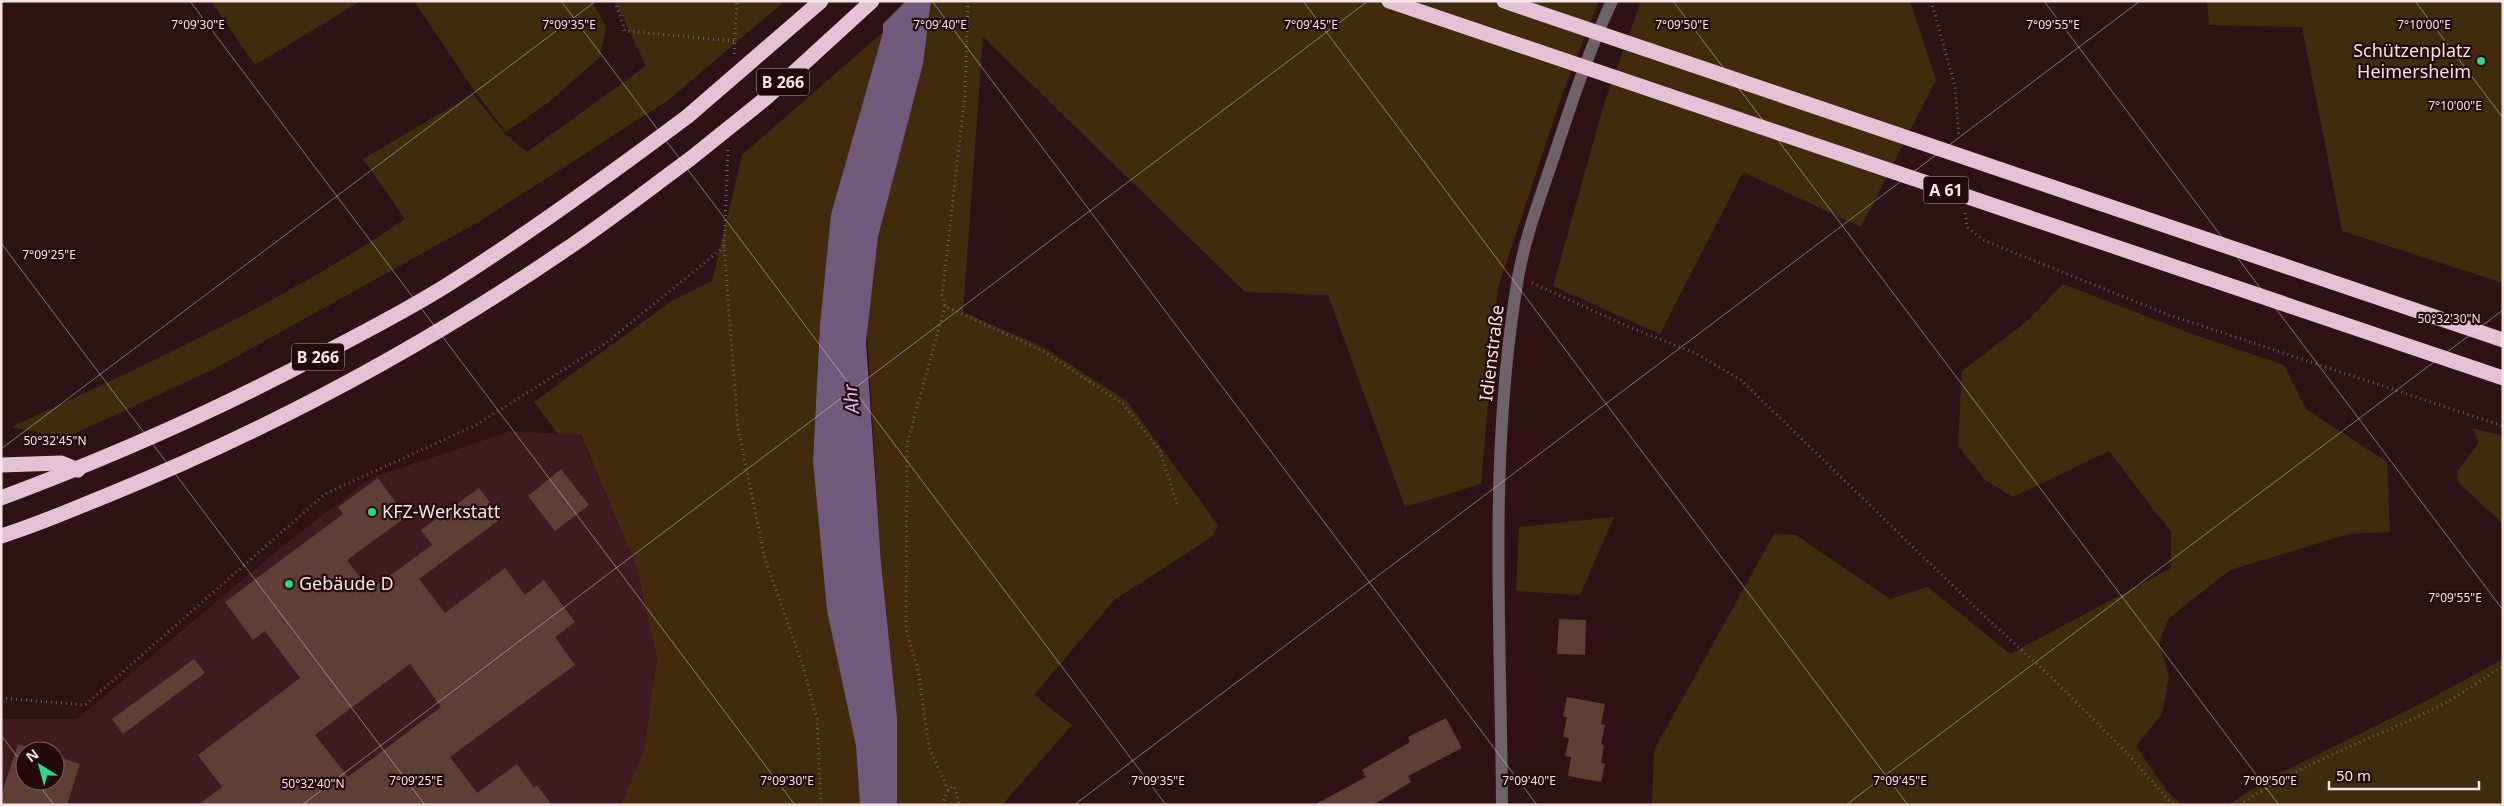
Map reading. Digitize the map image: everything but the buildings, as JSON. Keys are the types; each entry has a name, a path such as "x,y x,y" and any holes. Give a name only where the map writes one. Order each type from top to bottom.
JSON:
{"highway":[{"name":"B 266","path":"1,498 78,470 157,436 270,383 453,281 545,220 688,116 821,1"},
{"name":"B 266","path":"1,536 179,466 290,412 392,358 476,308 566,250 690,159 766,98 872,1"},
{"name":"A 61","path":"1389,1 2503,378"},
{"name":"A 61","path":"1504,1 2503,340"},
{"path":"1,465 61,462 78,470"}],"street":[{"name":"Idienstraße","path":"1502,805 1497,492 1504,394 1518,277 1532,222 1590,47 1612,1"}],"path":[{"path":"616,1 625,31 735,40"},
{"path":"734,60 737,1"},
{"path":"948,790 929,747 918,669 906,630 907,444 945,306 942,295 965,94 968,1"},
{"path":"728,149 724,247 738,428 765,559 803,666 817,719 821,805"},
{"path":"1,698 85,705 325,494 476,425 606,342 724,247"},
{"path":"1518,277 1627,326 1697,354 1741,380 1979,611 2051,677 2126,752 2173,805"},
{"path":"945,306 1042,351 1123,404 1160,451 1178,507"},
{"path":"2240,805 2256,794 2334,753 2445,702 2503,666"},
{"path":"942,805 948,790 954,786 960,805"}],"shaded area":[{"path":"211,1 361,1 255,65"},
{"path":"414,1 592,1 606,27 600,57 549,102 506,132 474,90"},
{"path":"615,1 785,1 667,101 480,221 214,369 65,438 11,427 162,356 262,305 358,250 405,219 363,159 473,94 506,135 527,152 646,66"},
{"path":"931,1 1599,1 1562,95 1498,288 1481,484 1405,507 1328,295 1245,292 983,37 963,312 1043,347 1127,401 1218,525 1212,537 1114,600 1034,695 1072,725 1002,805 897,805 897,716 881,563 867,332 878,237 923,64"},
{"path":"1641,1 1910,1 1936,80 1861,227 1743,172 1660,334 1553,286 1604,104"},
{"path":"2207,1 2503,1 2503,283 2342,231 2302,27 2209,25"},
{"path":"883,32 831,214 820,325 813,461 827,611 856,746 860,805 621,805 644,751 657,657 636,566 581,435 558,434 534,402 670,302 712,281 742,155"},
{"path":"2063,284 2192,334 2284,365 2306,409 2387,462 2390,532 2349,534 2230,570 2169,618 2159,642 2169,677 2162,714 2136,746 2166,790 2182,805 1652,805 1654,750 1774,534 1796,535 1890,599 1928,587 2010,654 2171,568 2171,532 2109,451 2013,497 1985,480 1958,446 1962,371 2026,322"},
{"path":"2472,428 2503,436 2503,524 2458,482 2457,472 2479,442"},
{"path":"511,431 580,435 636,566 657,657 646,748 621,805 1,805 1,719 77,719 280,548 371,478"},
{"path":"1614,517 1580,595 1516,591 1519,527"},
{"path":"2503,659 2503,805 2228,805 2268,779 2426,701"}],"water":[{"name":"Ahr","path":"883,1 931,1 923,64 878,237 866,342 881,563 897,717 897,805 860,805 856,746 827,611 813,461 820,325 831,214 883,32"}],"pier":[{"path":"881,1 906,1 880,27"}],"place":[{"name":"Schützenplatz Heimersheim","path":"2481,61"},
{"name":"KFZ-Werkstatt","path":"372,512"},
{"name":"Gebäude D","path":"289,584"}]}
